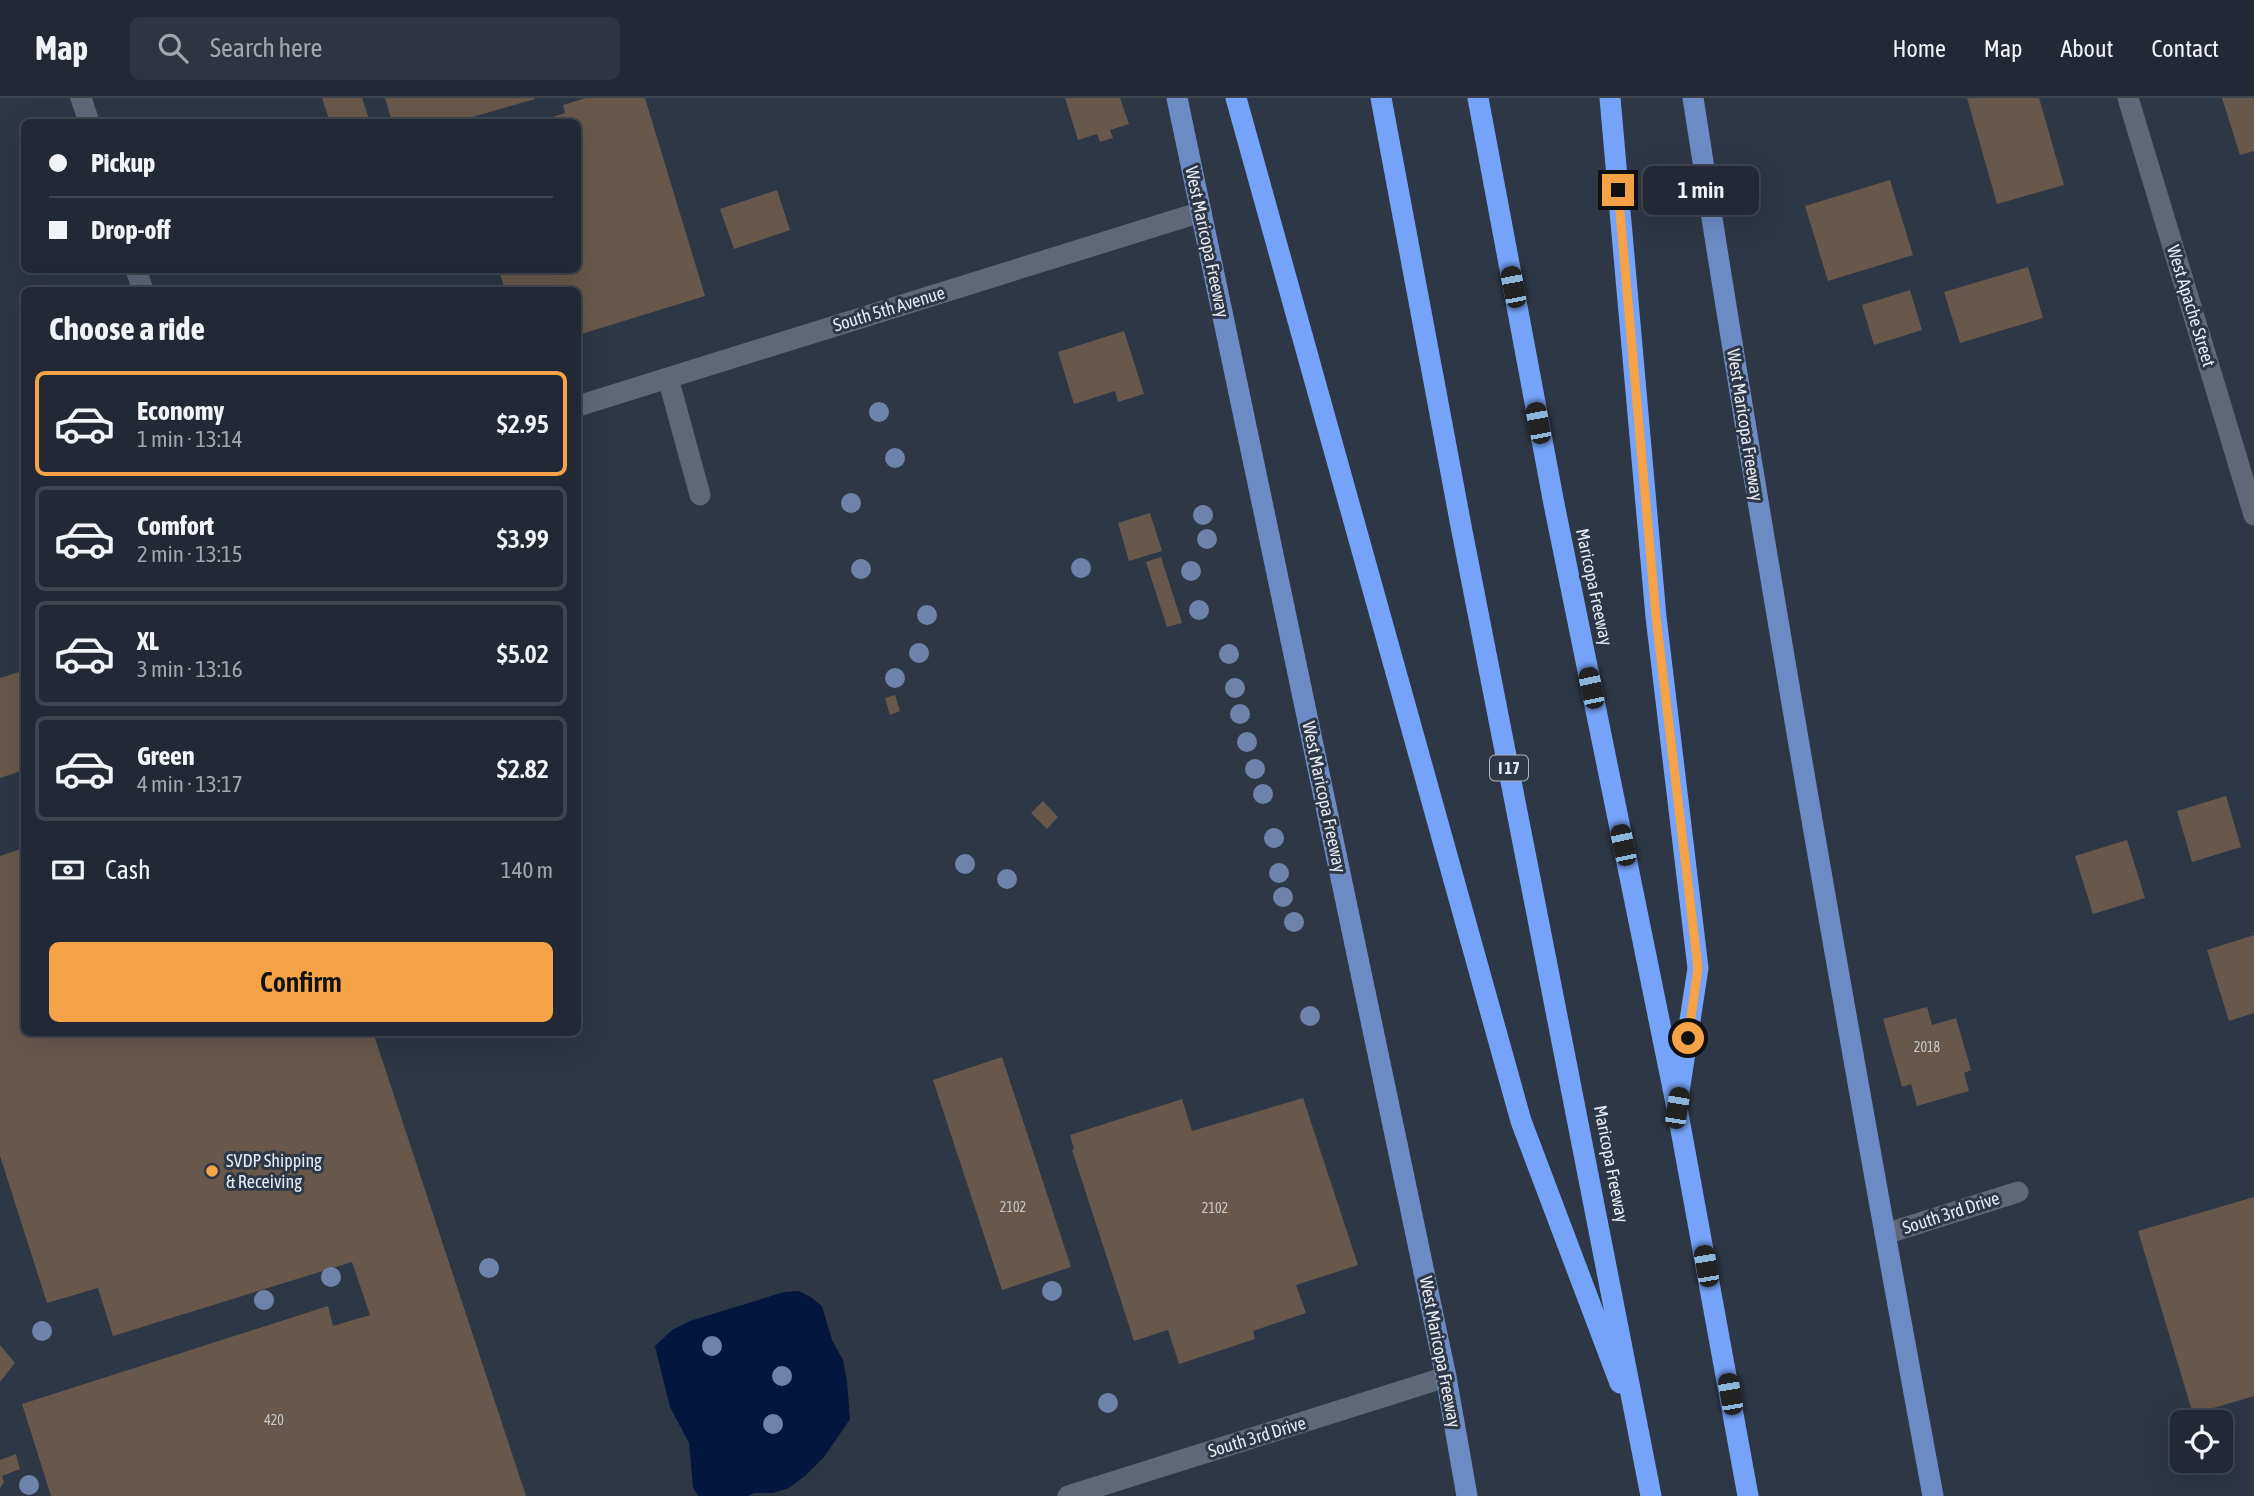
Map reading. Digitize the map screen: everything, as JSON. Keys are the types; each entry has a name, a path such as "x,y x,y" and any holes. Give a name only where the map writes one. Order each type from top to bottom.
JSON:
{"highway":[{"path":"1236,98 1521,1121 1641,1438"},
{"name":"Maricopa Freeway","path":"1381,98 1464,540 1651,1496"},
{"name":"Maricopa Freeway","path":"1478,98 1554,504 1677,1108 1748,1496"},
{"path":"1610,98 1656,617 1698,968 1677,1108"}],"main road":[{"name":"West Maricopa Freeway","path":"1177,98 1446,1377 1467,1496"},
{"name":"West Maricopa Freeway","path":"1693,98 1745,430 1823,887 1933,1496"}],"street":[{"path":"81,98 88,119"},
{"name":"West Apache Street","path":"2128,98 2254,515"},
{"name":"South 5th Avenue","path":"581,405 1201,212"},
{"path":"668,377 700,495"},
{"name":"South 3rd Drive","path":"1885,1234 2018,1192"},
{"name":"South 3rd Drive","path":"1068,1496 1446,1377"}],"water":[{"path":"799,1291 822,1306 832,1340 843,1360 850,1419 824,1457 789,1488 748,1496 698,1496 693,1487 689,1443 670,1407 655,1346 672,1330 690,1321 784,1292"}],"building":[{"path":"322,98 362,98 369,119 329,119"},
{"path":"385,98 535,98 465,119 391,119"},
{"path":"586,98 645,98 705,296 581,334 581,287 504,287 500,273 581,273 581,119 546,119 565,113 563,105"},
{"path":"1065,98 1120,98 1129,124 1110,130 1113,138 1100,142 1097,134 1078,140"},
{"path":"1967,98 2039,98 2064,185 1997,204"},
{"path":"2222,98 2254,98 2254,151 2240,155"},
{"path":"1890,180 1913,255 1828,281 1805,206"},
{"path":"777,190 790,230 734,249 720,209"},
{"path":"2028,267 2043,318 1960,343 1944,292"},
{"path":"1910,290 1922,330 1874,345 1862,305"},
{"path":"1124,331 1144,394 1118,402 1115,391 1074,404 1058,352"},
{"path":"1150,513 1162,551 1129,561 1118,523"},
{"path":"1161,557 1182,623 1167,627 1146,562"},
{"path":"19,672 21,679 21,771 0,778 0,678"},
{"path":"895,695 900,711 890,715 885,698"},
{"path":"2226,796 2241,847 2192,862 2177,811"},
{"path":"1043,801 1058,817 1047,829 1031,813"},
{"path":"2127,840 2145,898 2093,914 2075,856"},
{"name":"SVDP Shipping & Receiving","path":"21,849 21,1036 374,1036 526,1496 51,1496 22,1404 328,1306 333,1326 370,1315 352,1262 113,1336 98,1288 47,1303 0,1156 0,856"},
{"path":"2254,935 2254,1013 2229,1021 2207,950"},
{"path":"1927,1007 1932,1025 1956,1018 1971,1070 1964,1073 1969,1091 1917,1106 1911,1084 1902,1087 1883,1019"},
{"path":"1002,1057 1071,1267 1002,1290 933,1080"},
{"path":"1303,1098 1358,1265 1296,1285 1306,1313 1253,1331 1255,1339 1179,1364 1168,1330 1134,1341 1072,1150 1074,1149 1070,1135 1182,1099 1192,1131"},
{"path":"2254,1197 2254,1396 2207,1410 2192,1410 2138,1231"},
{"path":"0,1345 15,1363 0,1382"},
{"path":"16,1454 20,1469 2,1476 4,1482 0,1488 0,1460"}],"place":[{"name":"SVDP Shipping & Receiving","path":"212,1171"}],"route":[{"path":"1618,190 1656,617 1698,968 1688,1038"}]}
